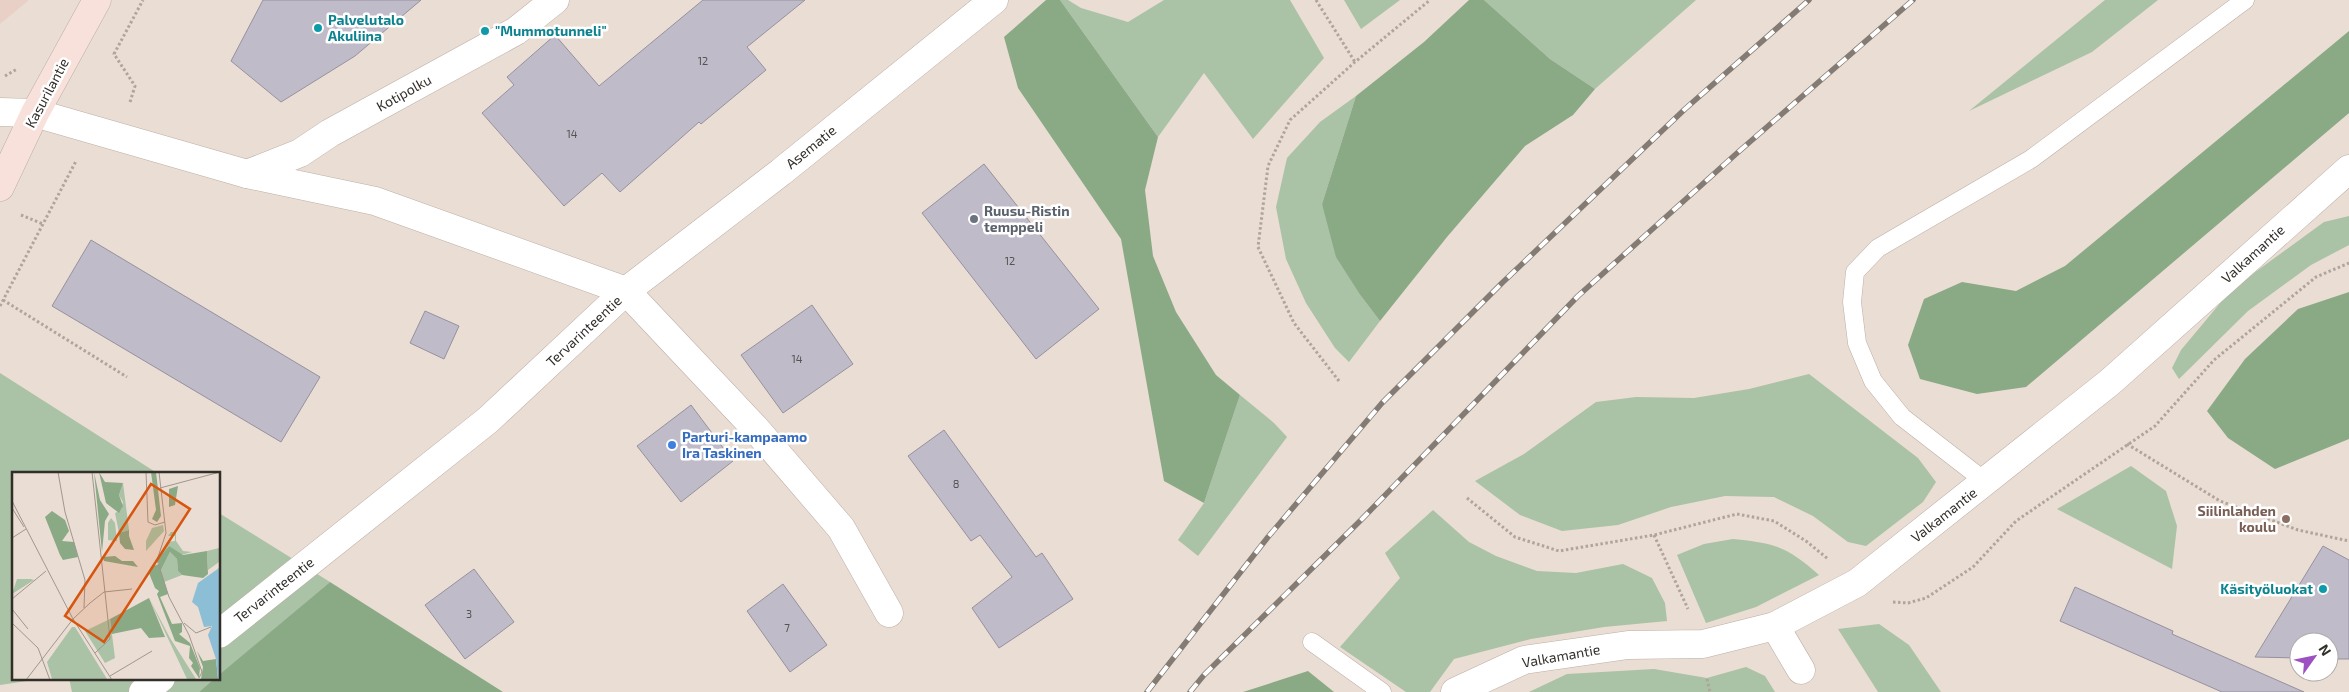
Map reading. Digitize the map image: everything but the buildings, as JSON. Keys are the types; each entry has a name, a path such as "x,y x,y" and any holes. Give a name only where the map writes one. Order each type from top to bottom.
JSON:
{"street":[{"name":"Kasurilantie","path":"0,187 35,113 98,0"},
{"name":"Kotipolku","path":"247,174 300,153 330,133 516,31 555,0"},
{"name":"Asematie","path":"626,291 781,172 994,0"},
{"path":"0,112 35,113 247,174 375,201 626,291"},
{"name":"Valkamantie","path":"1455,692 1524,660 1628,645 1703,644 1775,626 1857,583 2110,382 2349,169"},
{"name":"Tervarinteentie","path":"220,633 488,420 626,291 755,428 841,528 889,612"},
{"path":"1775,626 1801,670"},
{"path":"143,692 159,680"}],"lane":[{"path":"1986,482 1902,417 1874,381 1857,343 1852,302 1855,272 1878,248 2031,159 2245,0"},
{"path":"1312,642 1382,692"}],"path":[{"path":"1316,0 1355,62"},
{"path":"1339,381 1294,323 1258,247 1268,166 1290,120 1355,62 1430,0"},
{"path":"0,78 20,67"},
{"path":"130,101 140,104"},
{"path":"3,300 127,377"},
{"path":"2127,444 2220,502 2298,530 2349,541"},
{"path":"1654,535 1703,644"}],"shaded area":[{"path":"0,0 29,0 0,24"}],"green space":[{"path":"1046,0 1060,0 1158,137 1145,190 1153,256 1176,312 1216,375 1240,395 1204,503 1164,481 1121,239 1018,88 1004,37"},
{"path":"1060,0 1068,0 1081,8 1128,22 1164,0 1290,0 1324,58 1253,139 1204,73 1158,137"},
{"path":"1344,0 1400,0 1361,29"},
{"path":"1469,0 1484,0 1550,59 1595,89 1573,115 1525,146 1447,237 1380,321 1336,257 1322,204 1356,96 1424,42"},
{"path":"1484,0 1696,0 1595,89 1550,59"},
{"path":"2105,0 2158,0 2092,52 1969,111"},
{"path":"2349,31 2349,113 2026,387 1977,394 1920,379 1908,345 1924,299 1962,282 2016,291 2065,266"},
{"path":"1356,96 1322,204 1361,296 1380,321 1349,362 1335,348 1306,303 1286,259 1276,207 1287,158 1320,122"},
{"path":"2349,216 2349,245 2311,265 2248,311 2179,379 2172,368 2181,350 2232,289 2324,222"},
{"path":"2349,292 2349,439 2275,469 2228,438 2207,411 2245,359 2298,309"},
{"path":"0,373 155,472 12,472 12,680 34,680 0,685"},
{"path":"1809,374 1918,458 1936,482 1923,502 1866,546 1848,542 1813,516 1774,497 1725,496 1671,507 1618,525 1562,531 1520,515 1475,481 1524,454 1596,402 1636,397 1694,398 1749,389"},
{"path":"1240,395 1274,423 1287,437 1198,556 1178,540 1204,503"},
{"path":"2131,466 2166,491 2177,526 2172,569 2057,509"},
{"path":"1433,510 1469,542 1496,556 1537,571 1576,573 1623,564 1652,578 1665,603 1667,621 1604,627 1531,639 1454,659 1430,692 1406,692 1340,647 1400,578 1385,553"},
{"path":"220,514 330,582 220,675"},
{"path":"1733,539 1760,542 1780,548 1798,558 1819,575 1756,607 1706,623 1677,555 1704,544"},
{"path":"330,582 503,692 199,692 213,680 220,680 220,674"},
{"path":"1879,624 1909,645 1941,692 1878,692 1838,629"},
{"path":"1746,667 1765,676 1775,692 1529,692 1567,674 1654,669 1707,678"},
{"path":"1308,671 1334,692 1243,692"},
{"path":"69,680 213,680 199,692 72,692"}],"railway":[{"path":"1147,692 1268,537 1382,403 1502,283 1685,109 1809,0"},
{"path":"1190,692 1204,675 1362,519 1578,296 1736,154 1913,0"}],"place":[{"name":"Palvelutalo Akuliina","path":"318,28"},
{"name":"\"Mummotunneli\"","path":"485,31"},
{"name":"Ruusu-Ristin temppeli","path":"974,219"},
{"name":"Parturi-kampaamo Ira Taskinen","path":"672,445"},
{"name":"Siilinlahden koulu","path":"2286,519"},
{"name":"Käsityöluokat","path":"2323,589"}]}
